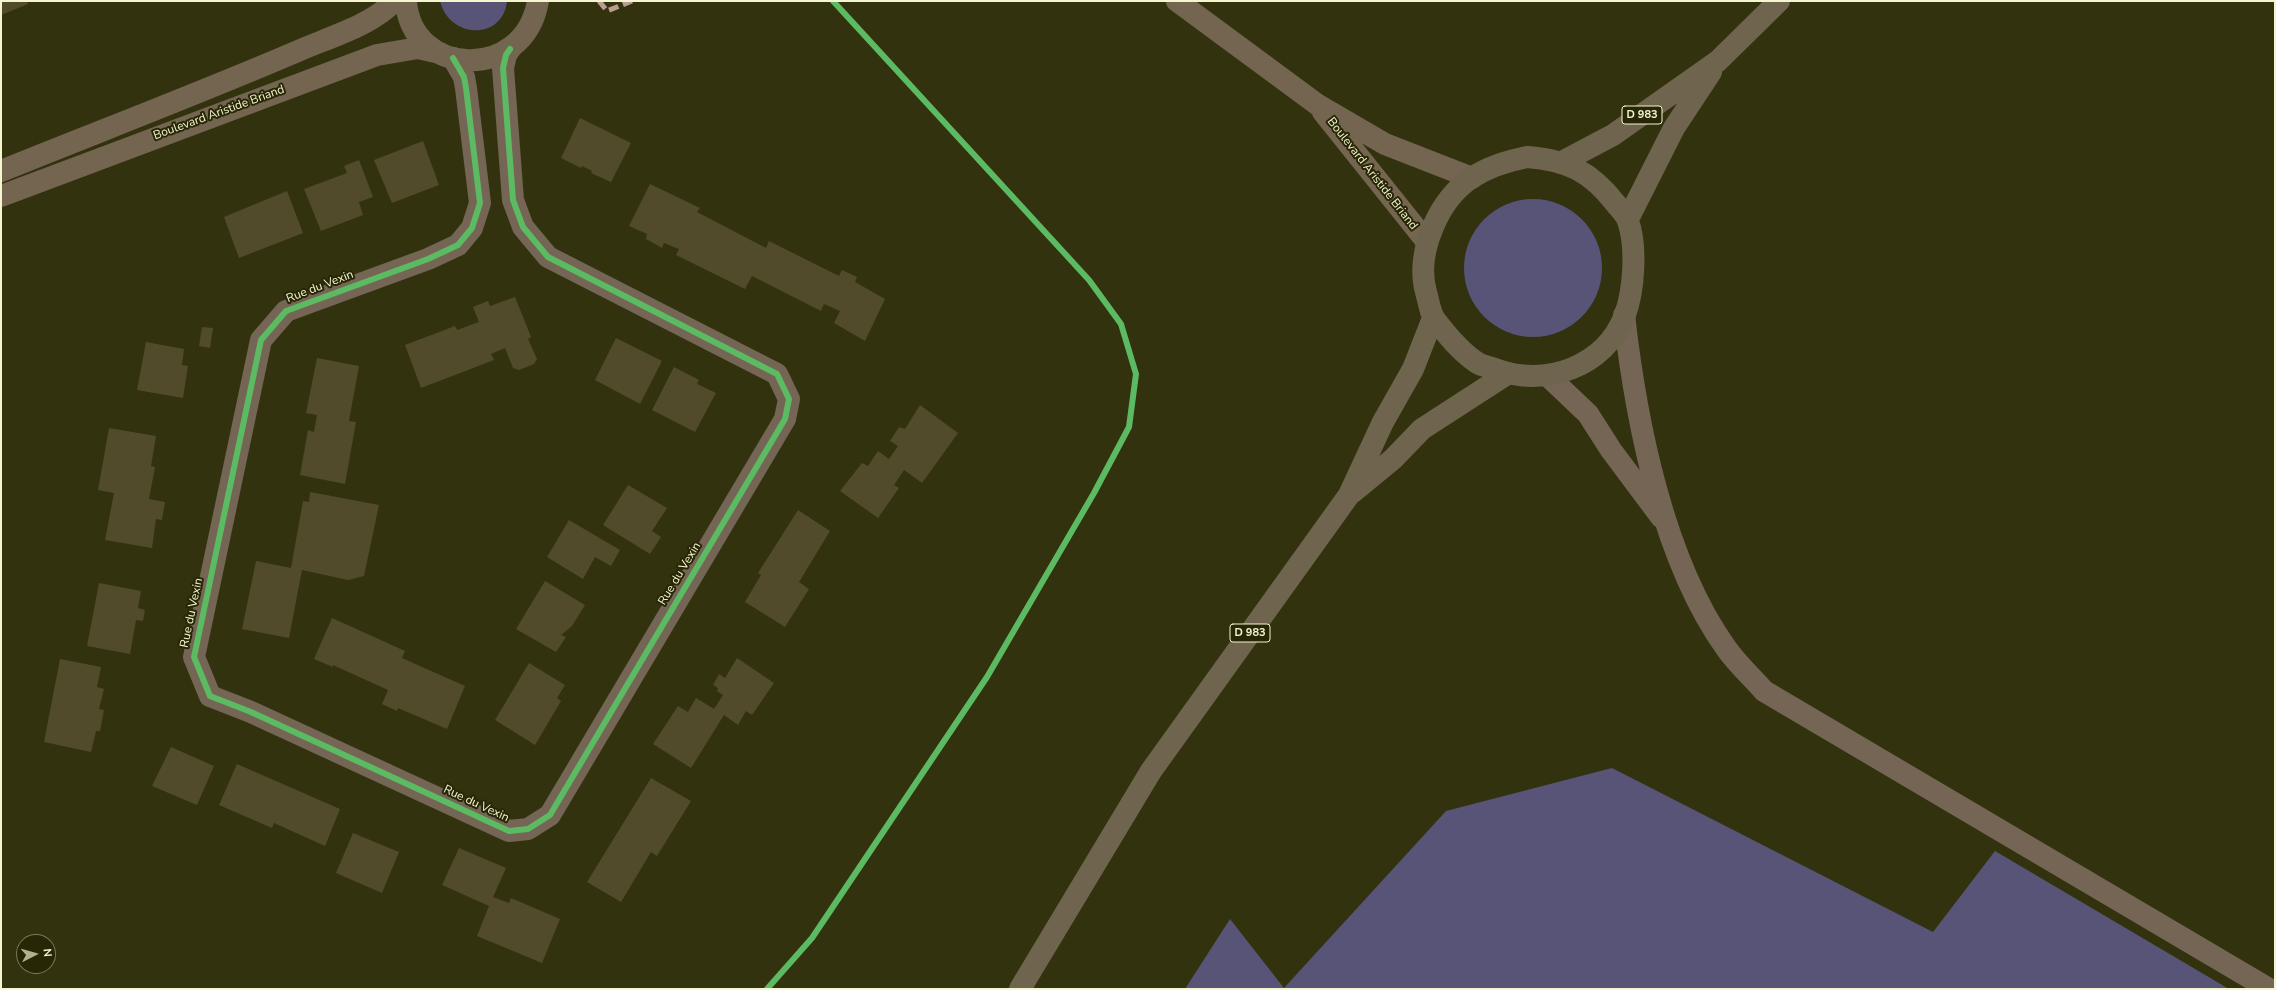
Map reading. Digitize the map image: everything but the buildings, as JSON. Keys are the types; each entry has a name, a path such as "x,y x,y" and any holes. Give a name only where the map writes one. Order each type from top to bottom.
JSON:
{"main road":[{"name":"Boulevard Aristide Briand","path":"1,171 230,80 364,22 387,8 394,1"},
{"path":"406,1 410,20 418,33 428,44 447,55"},
{"name":"Boulevard Aristide Briand","path":"1177,1 1318,105 1386,144 1472,178"},
{"name":"D 983","path":"1562,162 1613,135 1718,61 1779,1"},
{"path":"510,49 530,27 539,5"},
{"name":"Boulevard Aristide Briand","path":"1,196 377,54 418,48 468,61 483,60 510,49"},
{"name":"D 983","path":"1628,219 1674,128 1718,61"},
{"name":"Boulevard Aristide Briand","path":"1318,105 1427,242"},
{"path":"1527,157 1562,162 1591,177 1628,219 1634,271 1624,315 1610,339 1580,367 1548,376 1527,377 1507,374 1478,363 1454,344 1433,318 1424,286 1423,267 1427,242 1444,204 1472,178 1501,163 1527,157"},
{"name":"D 983","path":"1020,989 1151,771 1349,495 1383,422 1413,369 1433,318"},
{"name":"D 983","path":"1349,495 1393,458 1422,429 1507,374"}],"street":[{"name":"Rue du Vexin","path":"447,55 464,77 466,88 480,203 472,228 458,245 428,259 286,311 261,340 194,657 210,696 251,712 509,831 528,829 550,815 785,419 789,399 777,374 548,257 523,227 513,200 504,92 503,68 506,55 510,49"},
{"path":"1624,315 1631,376 1642,430 1667,526 1696,599 1726,649 1764,691 2269,989"},
{"path":"1548,376 1588,414 1611,450 1667,526"}],"shaded area":[{"path":"440,1 507,1 503,14 496,23 486,29 475,30 464,28 454,23 445,14"},
{"path":"1540,199 1560,204 1572,210 1587,224 1597,241 1601,254 1601,282 1597,295 1591,307 1577,322 1560,332 1547,336 1526,337 1506,332 1494,326 1479,312 1469,295 1465,282 1464,261 1469,241 1475,229 1489,214 1506,204 1519,200"},
{"path":"1612,768 1933,932 1995,851 2229,989 1185,989 1230,919 1284,988 1446,811"}],"marked path":[{"path":"599,1 607,11 632,1"}],"cycle path":[{"path":"767,989 812,938 987,677 1094,493 1129,427 1136,374 1121,324 1089,280 833,1"},
{"path":"453,58 464,77 480,203 472,228 458,245 428,259 286,311 261,340 194,657 210,696 251,712 509,831 528,829 550,815 785,419 789,399 777,374 548,257 523,227 513,200 503,68 506,55 510,49"}]}
